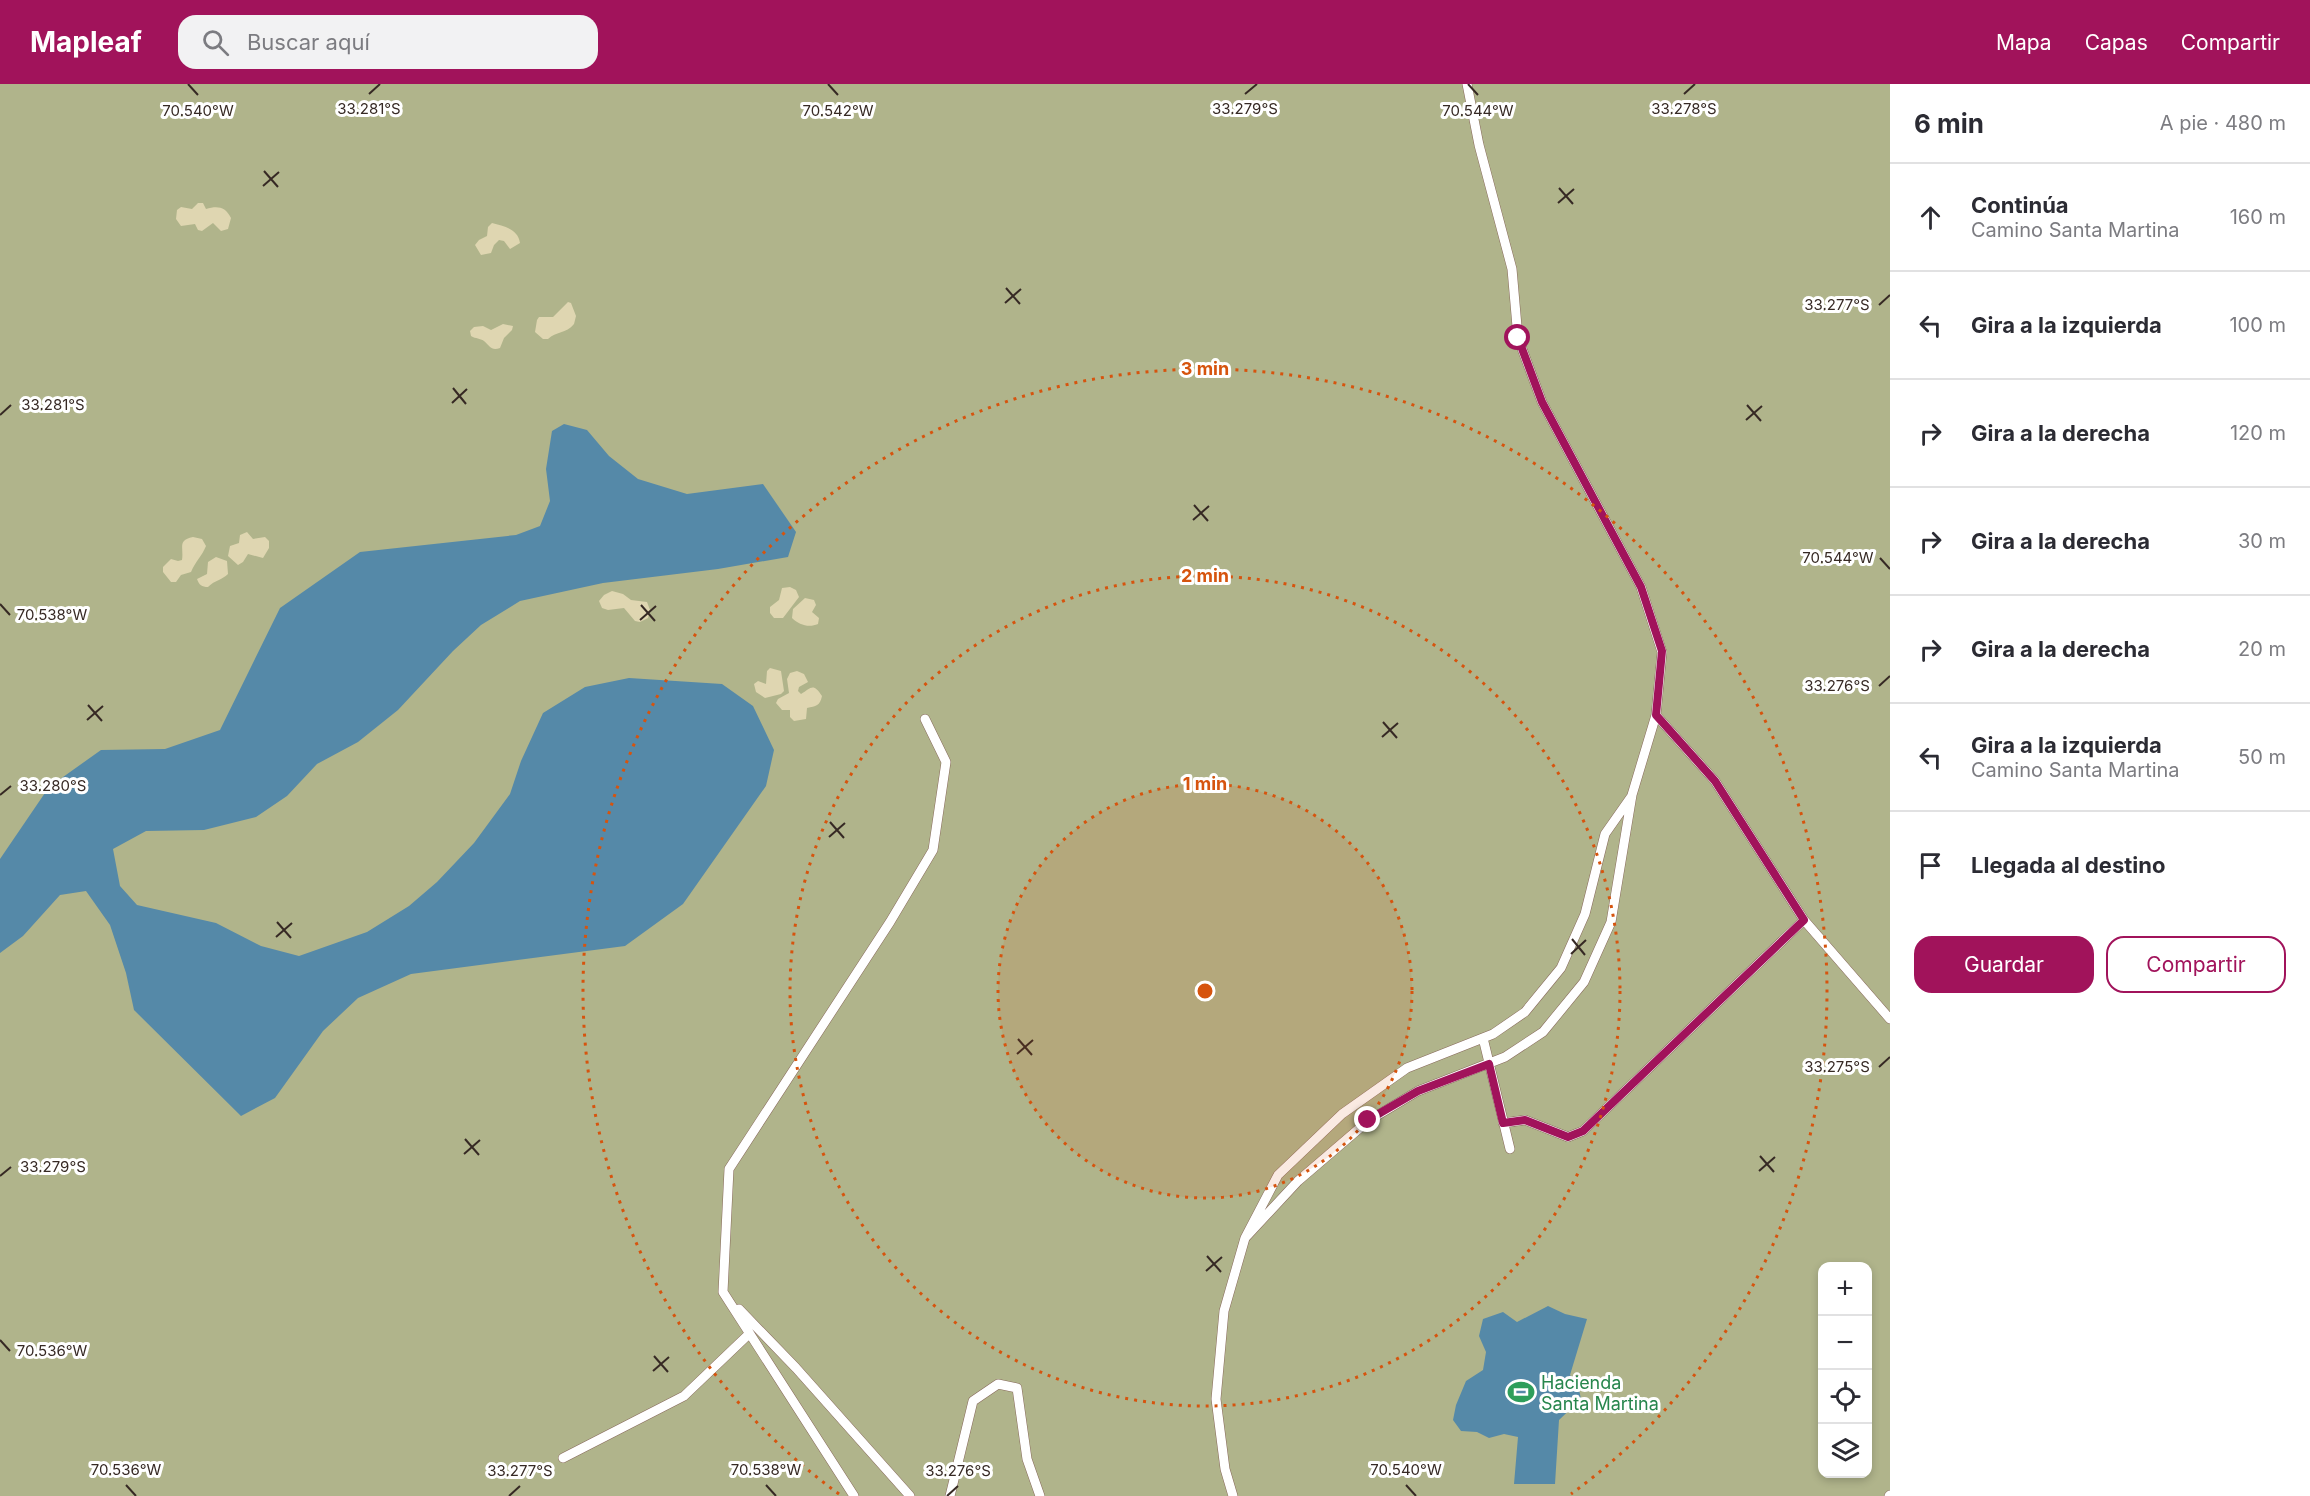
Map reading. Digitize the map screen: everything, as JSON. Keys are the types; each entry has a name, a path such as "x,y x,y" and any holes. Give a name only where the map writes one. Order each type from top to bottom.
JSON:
{"lane":[{"path":"1245,1238 1298,1181 1368,1120 1418,1091 1505,1057 1543,1032 1584,982 1611,922 1632,795 1656,715 1662,651 1641,587 1542,402 1518,338 1512,269 1479,145 1467,84"},
{"path":"1656,715 1715,781 1804,920 1890,1019"},
{"path":"854,1496 723,1292 729,1169 883,932 933,850 946,762 925,719"},
{"path":"1233,1496 1225,1469 1216,1399 1224,1311 1245,1238 1278,1175 1342,1114 1407,1068 1493,1034 1525,1012 1561,968 1586,914 1605,834 1632,795"},
{"path":"1503,1123 1525,1120 1568,1137 1583,1131 1804,920"},
{"path":"1483,1038 1510,1149"},
{"path":"723,1292 796,1368 910,1496"},
{"path":"563,1458 684,1396 750,1334"},
{"path":"950,1496 973,1401 998,1384 1017,1388 1027,1459 1040,1496"}],"green space":[{"path":"0,84 1890,84 1890,1496 0,1496"}],"sand":[{"path":"198,203 203,203 206,209 217,207 226,211 231,218 228,229 221,231 213,223 202,231 198,230 195,224 181,226 176,219 177,210 181,207 192,209"},
{"path":"492,223 513,231 520,243 510,249 504,241 499,240 491,253 481,255 475,245 487,236 488,227"},
{"path":"568,302 571,303 576,316 574,324 548,339 543,339 535,332 539,317 553,317"},
{"path":"503,324 513,326 500,348 493,348 471,336 470,331 474,327 483,326 491,330"},
{"path":"247,532 253,539 265,537 269,541 269,548 263,558 248,554 238,565 228,556 230,546 239,543 240,535"},
{"path":"193,537 202,539 206,546 191,572 181,575 176,582 171,582 163,572 163,567 171,559 182,560 183,542"},
{"path":"216,557 227,561 228,574 208,587 202,586 197,579 207,574 208,562"},
{"path":"790,587 796,590 799,597 783,618 774,618 770,613 770,607 779,600 782,588"},
{"path":"612,591 623,594 631,600 647,602 650,610 648,618 640,622 635,621 624,608 608,610 602,608 599,601"},
{"path":"805,598 814,600 816,605 812,612 819,618 818,624 804,625 792,618 793,609"},
{"path":"770,668 781,671 784,691 765,698 756,692 754,684 758,681 766,684 767,671"},
{"path":"797,671 804,674 808,682 799,687 798,691 801,694 814,688 822,696 817,705 807,708 806,719 794,721 790,717 790,710 782,710 776,703 778,699 789,693 787,679 790,673"}],"water":[{"path":"564,424 587,430 609,456 638,479 687,494 763,484 796,532 788,557 718,569 603,583 520,601 481,625 453,651 398,710 358,742 317,764 287,796 256,817 204,830 146,831 113,849 120,886 137,905 216,923 261,946 299,956 367,932 409,906 437,882 474,843 510,794 521,761 543,713 585,687 629,678 722,684 753,706 774,750 766,786 683,904 625,946 411,974 358,998 323,1031 275,1098 241,1116 134,1010 126,973 110,925 86,891 60,895 23,936 0,953 0,859 49,787 101,750 165,749 220,730 280,608 360,552 516,535 540,526 550,501 546,469 552,431"},
{"name":"Hacienda Santa Martina","path":"1548,1306 1565,1314 1587,1319 1570,1375 1578,1385 1581,1399 1559,1420 1555,1484 1514,1484 1518,1437 1504,1434 1489,1438 1477,1432 1461,1431 1453,1420 1456,1405 1466,1381 1483,1370 1486,1352 1479,1336 1483,1319 1503,1312 1517,1322"}],"place":[{"name":"Hacienda Santa Martina","path":"1521,1392"}],"route":[{"path":"1368,1120 1418,1091 1489,1064 1503,1123 1525,1120 1568,1137 1583,1131 1804,920 1715,781 1656,715 1662,651 1641,587 1542,402 1518,338"}]}
